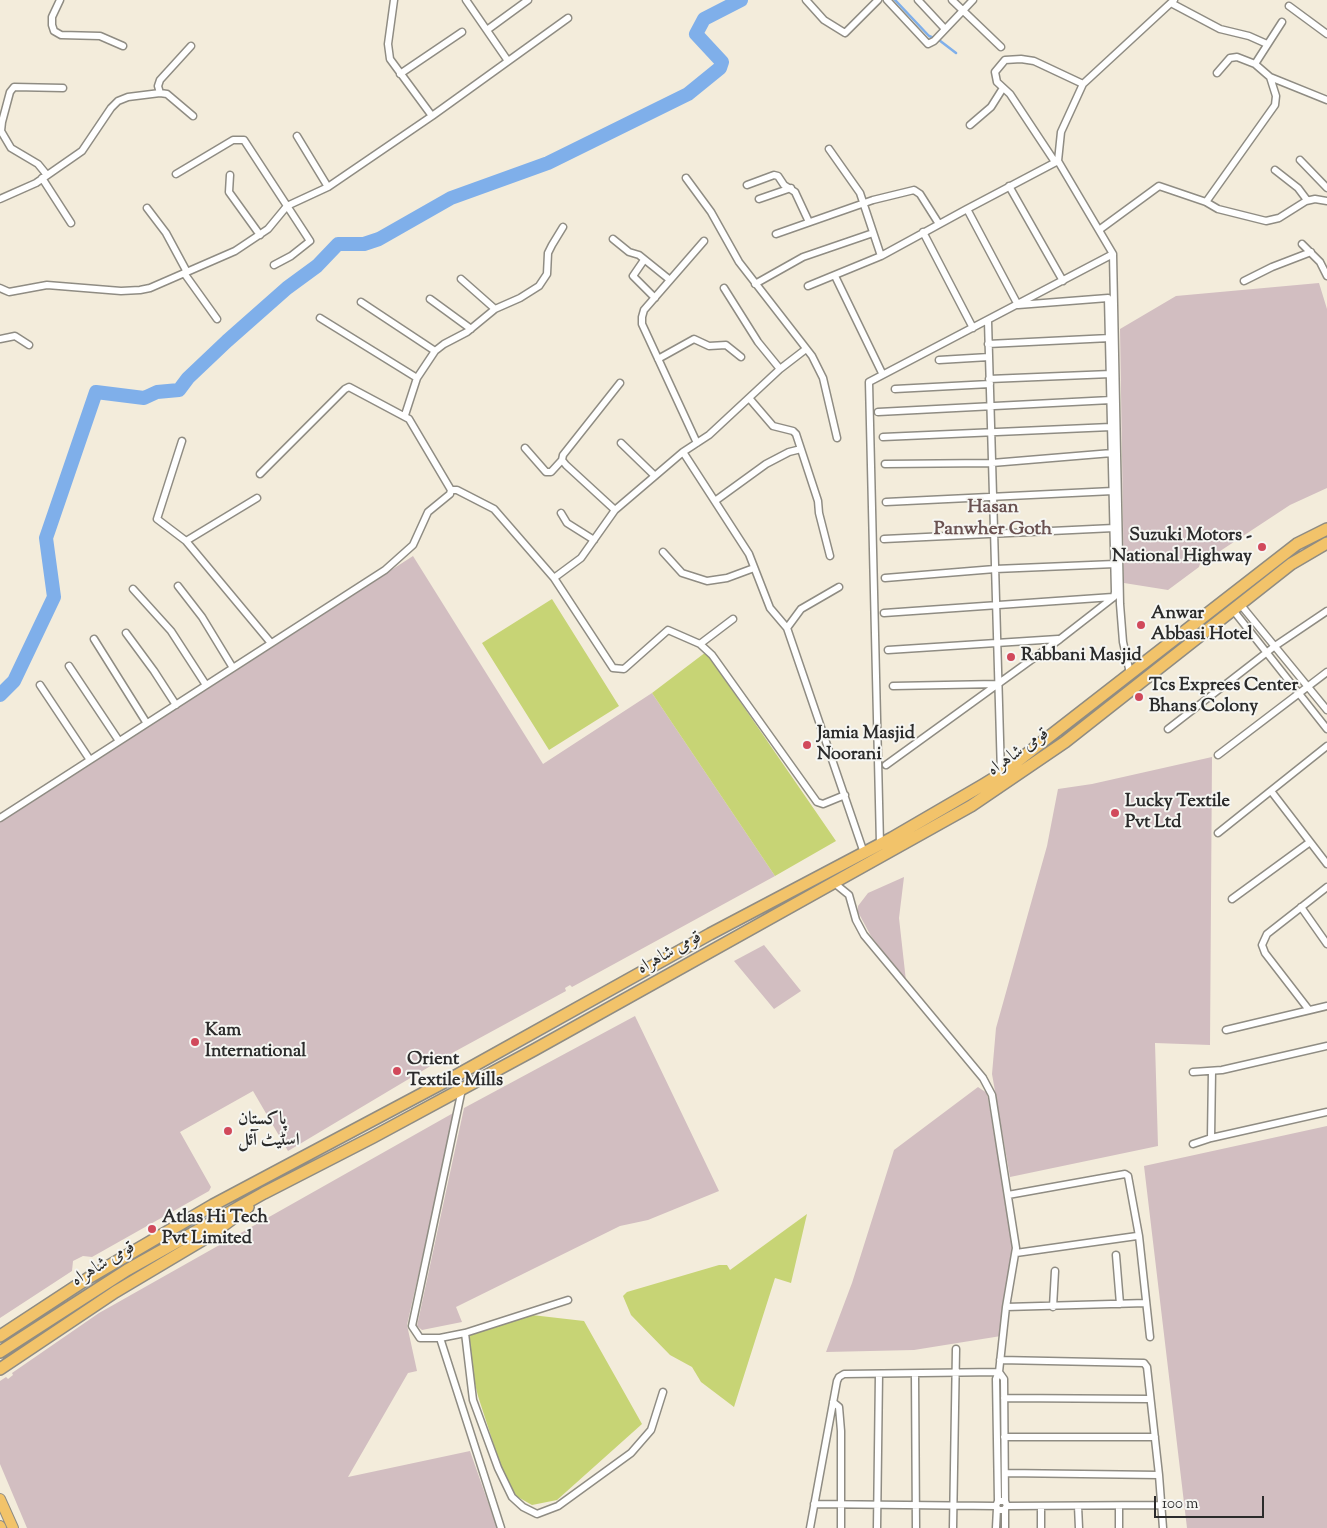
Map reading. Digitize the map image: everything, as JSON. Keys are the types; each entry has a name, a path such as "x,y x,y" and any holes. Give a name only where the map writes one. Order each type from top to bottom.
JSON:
{"highway":[{"name":"قومی شاہراہ","path":"0,1336 90,1277 213,1205 442,1084 719,929 864,853 1001,774 1297,544 1327,529"},
{"name":"قومی شاہراہ","path":"0,1352 96,1289 184,1238 264,1193 374,1137 684,967 833,882 906,844 1007,783 1065,742 1291,564 1327,543"},
{"path":"0,1369 114,1292 216,1231 238,1216 264,1193"}],"main road":[{"path":"0,1499 13,1528"}],"street":[{"path":"60,0 52,18 54,31 61,36 100,36 123,46"},
{"path":"394,0 388,44 390,59 432,116"},
{"path":"466,0 508,61"},
{"path":"487,30 528,0"},
{"path":"806,0 824,20 845,33 878,0"},
{"path":"887,0 928,44 936,39 974,0"},
{"path":"918,0 945,29"},
{"path":"952,0 1001,47"},
{"path":"1056,161 1062,132 1083,84 1173,1 1220,29 1249,36 1267,44"},
{"path":"1289,6 1327,34"},
{"path":"0,288 9,292 46,285 121,291 140,290 186,273 235,251 260,235 288,206 328,186 432,116 568,18"},
{"path":"1256,64 1282,22"},
{"path":"400,74 462,32"},
{"path":"160,93 158,86 160,80 192,46"},
{"path":"1217,72 1230,58 1237,57 1256,64 1270,77 1327,100"},
{"path":"1083,84 1034,62 1015,59 1005,60 995,72 997,82 1010,94 1056,161 1113,254 1120,604 1123,642 1130,673"},
{"path":"1206,202 1275,105 1277,100 1270,77"},
{"path":"62,88 14,87 10,92 2,122 2,131 11,148 38,164 72,223"},
{"path":"970,125 991,107 1003,88"},
{"path":"0,199 44,177 82,151 118,101 128,97 160,93 168,94 193,116"},
{"path":"298,136 328,186"},
{"path":"176,174 233,140 241,139 247,142 310,241 291,256 274,265"},
{"path":"829,149 856,186 881,256"},
{"path":"1300,160 1327,188"},
{"path":"808,286 881,256 966,208 1056,161"},
{"path":"1275,170 1298,188 1307,200"},
{"path":"230,175 229,192 260,235"},
{"path":"747,185 776,175 784,185 795,192 809,222"},
{"path":"686,178 711,212 739,262 806,349 823,378 837,438"},
{"path":"1009,186 1063,281"},
{"path":"1099,230 1159,186 1206,202 1218,209 1266,221 1279,218 1307,200 1327,201"},
{"path":"759,199 791,188"},
{"path":"776,234 863,203 914,190 920,194 939,224"},
{"path":"147,208 166,233 186,273 217,319"},
{"path":"966,208 1018,305"},
{"path":"405,415 417,378 435,351 471,329 495,309 520,298 539,286 547,274 548,253 563,226"},
{"path":"923,232 973,328"},
{"path":"755,284 803,257 873,233"},
{"path":"613,239 670,280"},
{"path":"697,443 642,324 642,317 644,310 704,240"},
{"path":"1302,244 1311,252 1327,276"},
{"path":"1244,281 1272,267 1311,252"},
{"path":"880,844 869,385 871,379 988,321 1113,254"},
{"path":"644,260 633,276 655,298"},
{"path":"836,276 882,374"},
{"path":"461,279 495,309"},
{"path":"724,288 758,342 780,368"},
{"path":"1018,305 1108,298 1115,564 1114,597"},
{"path":"430,299 471,329"},
{"path":"361,302 435,351"},
{"path":"320,318 417,378"},
{"path":"988,321 1001,774"},
{"path":"0,339 14,336 29,345"},
{"path":"988,344 1110,338"},
{"path":"658,359 694,339 712,346 726,345 741,357"},
{"path":"554,578 581,558 615,510 683,452 697,443 780,368 806,349"},
{"path":"939,360 989,356"},
{"path":"894,388 1111,374"},
{"path":"525,448 546,472 551,472 620,383"},
{"path":"260,474 347,388 405,415 451,490"},
{"path":"749,398 773,426 794,431 818,501 819,513 830,556"},
{"path":"878,412 1111,400"},
{"path":"884,437 1111,427"},
{"path":"182,440 157,519 186,541 271,643"},
{"path":"622,443 655,476"},
{"path":"715,502 766,464 789,452 801,449"},
{"path":"683,452 749,554 770,608 786,628 864,853"},
{"path":"885,464 992,463 1112,453"},
{"path":"562,460 615,510"},
{"path":"451,490 457,490 494,509 554,578 607,659 618,670 624,669 668,630 700,644 712,655 817,802 823,804 845,795"},
{"path":"0,818 146,722 206,686 385,570 413,545 428,512 450,494 451,490"},
{"path":"886,502 1113,491"},
{"path":"186,541 257,498"},
{"path":"561,513 562,518 572,527 594,540"},
{"path":"884,540 1114,528"},
{"path":"663,552 682,573 707,581 727,578 754,568"},
{"path":"885,578 995,569 1115,564"},
{"path":"178,586 202,618 233,668"},
{"path":"786,628 801,609 838,587"},
{"path":"134,589 171,630 206,686"},
{"path":"884,613 1114,597"},
{"path":"886,765 1114,597"},
{"path":"1237,607 1275,646 1327,710"},
{"path":"1237,607 1268,653 1327,729"},
{"path":"1168,729 1275,646 1327,611"},
{"path":"700,644 733,619"},
{"path":"126,633 176,705"},
{"path":"888,650 1060,638"},
{"path":"94,639 146,722"},
{"path":"69,666 119,741"},
{"path":"1218,755 1327,672"},
{"path":"40,684 90,760"},
{"path":"893,686 998,684"},
{"path":"1218,834 1327,746"},
{"path":"1271,791 1327,864"},
{"path":"1232,900 1310,842"},
{"path":"833,882 849,894 856,920 864,935 990,1088 1016,1253 1006,1307 999,1372 996,1379 1001,1505 1005,1528"},
{"path":"1309,1010 1265,953 1262,945 1267,934 1327,887"},
{"path":"1301,907 1327,944"},
{"path":"1226,1030 1327,1006"},
{"path":"1193,1072 1212,1070 1327,1046"},
{"path":"1211,1138 1212,1070"},
{"path":"462,1088 412,1326 420,1338 440,1338 465,1333 568,1300"},
{"path":"1193,1144 1211,1138 1327,1112"},
{"path":"1008,1195 1125,1174 1128,1176 1140,1236 1150,1337"},
{"path":"1016,1253 1138,1236"},
{"path":"1116,1255 1120,1304"},
{"path":"1053,1307 1056,1270"},
{"path":"1006,1307 1146,1303"},
{"path":"465,1333 473,1400 498,1468 512,1497 523,1508 537,1514 562,1503 632,1453 651,1430 663,1392"},
{"path":"440,1338 502,1528"},
{"path":"954,1528 956,1349"},
{"path":"1000,1360 1140,1361 1144,1363 1147,1367 1163,1528"},
{"path":"810,1528 839,1377 844,1374 999,1372"},
{"path":"996,1528 1005,1473 1004,1379 999,1372"},
{"path":"877,1528 879,1374"},
{"path":"915,1374 916,1528"},
{"path":"1004,1398 1149,1399"},
{"path":"833,1402 839,1407 842,1431 841,1528"},
{"path":"1004,1437 1155,1437"},
{"path":"1005,1473 1159,1475"},
{"path":"814,1504 1162,1505"},
{"path":"1041,1506 1041,1528"},
{"path":"1078,1506 1079,1528"},
{"path":"1119,1506 1119,1528"}],"shaded area":[{"path":"1319,283 1327,309 1327,488 1290,505 1208,559 1208,557 1201,560 1199,567 1168,590 1124,583 1120,329 1176,296"},
{"path":"413,556 543,764 652,693 775,876 572,987 570,985 565,988 566,991 454,1052 288,1151 253,1091 180,1132 211,1187 209,1191 92,1257 83,1256 73,1261 72,1271 0,1318 0,822"},
{"path":"1212,757 1210,1045 1155,1043 1158,1146 1010,1177 992,1074 996,1028 1047,846 1058,789 1092,784"},
{"path":"904,877 899,918 906,981 871,936 858,912 858,906 868,893"},
{"path":"764,945 801,991 774,1009 734,961"},
{"path":"635,1016 719,1191 648,1220 620,1226 456,1307 462,1322 422,1330 417,1326 464,1108"},
{"path":"978,1087 987,1093 1014,1249 1009,1267 1001,1336 914,1350 826,1352 852,1283 894,1150"},
{"path":"455,1112 407,1325 417,1371 408,1373 348,1477 470,1451 497,1528 27,1528 0,1464 0,1381 6,1377 8,1379 13,1375 12,1373 99,1313"},
{"path":"1327,1126 1327,1528 1187,1528 1144,1166"}],"green space":[{"path":"552,599 619,706 549,750 482,643"},
{"path":"706,652 836,841 775,876 652,693"},
{"path":"807,1214 791,1283 775,1278 734,1407 701,1382 692,1367 670,1355 631,1315 623,1296 627,1292 719,1265 727,1265 730,1270"},
{"path":"523,1314 584,1321 642,1424 557,1500 532,1505 516,1496 501,1467 478,1396 463,1335"}],"waterway":[{"path":"0,695 14,681 54,597 46,538 96,392 144,398 157,392 179,390 188,378 227,341 287,288 317,266 338,244 364,244 379,239 451,198 548,163 688,94 720,68 722,62 696,34 704,19 741,0"},
{"path":"895,0 929,36 939,40 956,53"}],"place":[{"name":"Suzuki Motors - National Highway","path":"1262,547"},
{"name":"Anwar Abbasi Hotel","path":"1141,625"},
{"name":"Rabbani Masjid","path":"1011,657"},
{"name":"Tcs Exprees Center Bhans Colony","path":"1139,697"},
{"name":"Jamia Masjid Noorani","path":"807,745"},
{"name":"Lucky Textile Pvt Ltd","path":"1115,813"},
{"name":"Kam International","path":"195,1042"},
{"name":"Orient Textile Mills","path":"397,1071"},
{"name":"پاکستان اسٹیٹ آئل","path":"228,1131"},
{"name":"Atlas Hi Tech Pvt Limited","path":"152,1229"}],"district":[{"name":"Hasan Panwher Goth","path":"993,520"}]}
